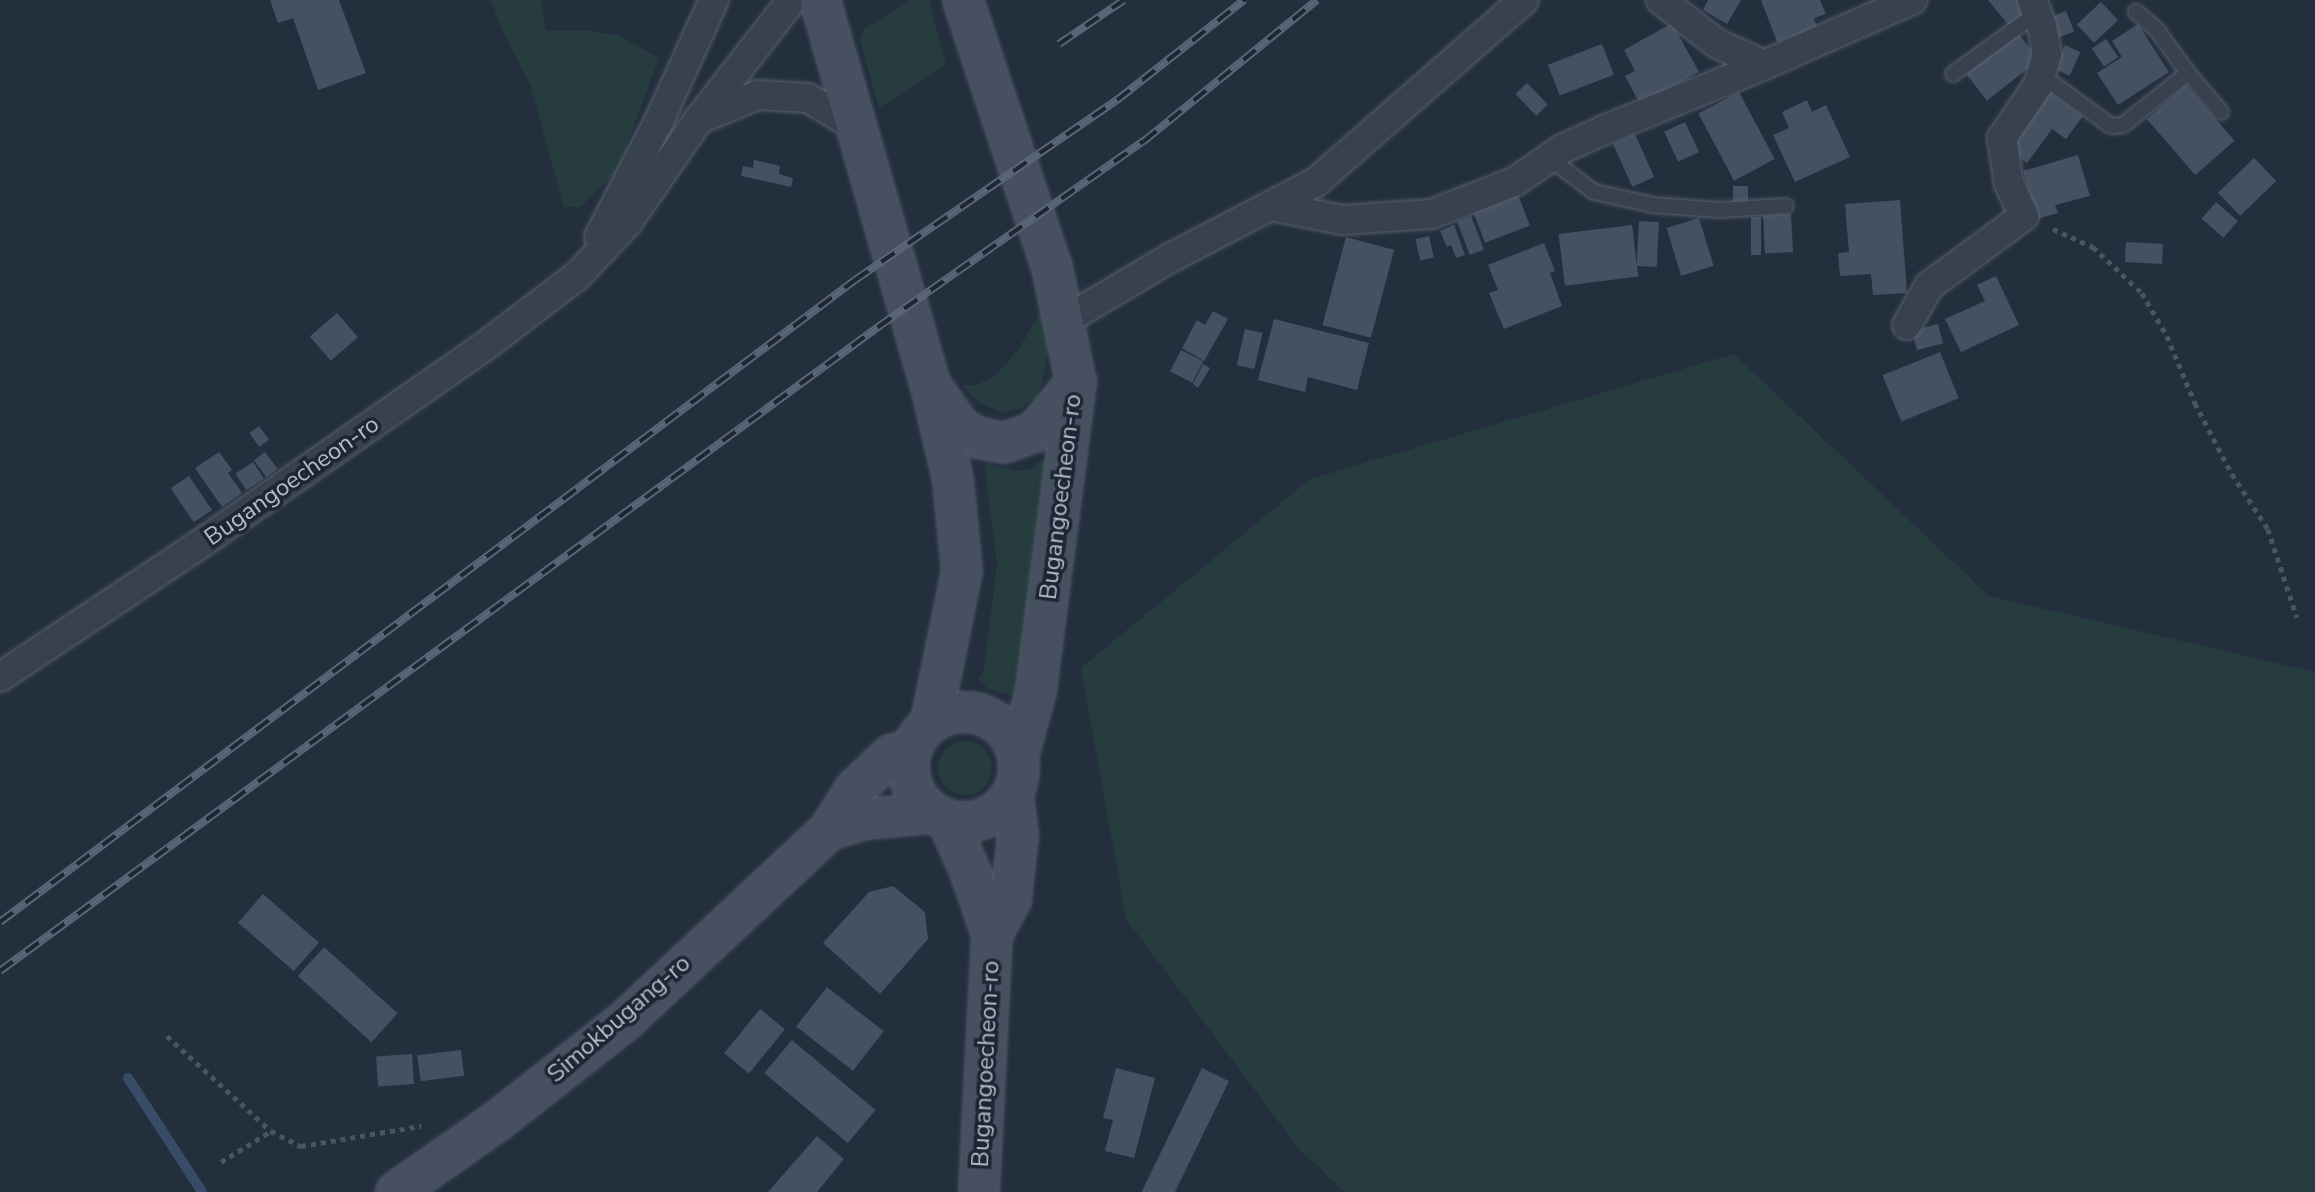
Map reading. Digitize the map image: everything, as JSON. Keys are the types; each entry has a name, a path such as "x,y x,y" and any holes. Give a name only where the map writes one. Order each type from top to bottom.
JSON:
{"main road":[{"path":"820,0 931,386 953,480 962,571 921,736 908,768 911,785 919,801 940,817"},
{"name":"Bugangoecheon-ro","path":"963,0 1052,267 1076,382 1036,691 1018,757"},
{"path":"931,386 961,428 979,438 1004,443 1035,432 1076,382"},
{"path":"965,712 982,715 1006,732 1018,757 1019,776 1013,794 1001,809 985,819 966,823 940,817 866,819 828,830 855,789 891,755 948,714 965,712"},
{"name":"Bugangoecheon-ro","path":"992,935 1011,900 1018,835 1013,794"},
{"name":"Bugangoecheon-ro","path":"940,817 970,871 992,935 979,1192"},
{"name":"Simokbugang-ro","path":"396,1192 496,1122 626,1020 828,830"}],"street":[{"path":"577,276 659,121 714,0"},
{"name":"Bugangoecheon-ro","path":"0,677 193,549 440,377 577,276 628,222 699,119 792,0"},
{"path":"1064,321 1172,257 1316,182 1524,0"},
{"path":"1661,0 1716,43 1764,65"},
{"path":"1270,206 1343,220 1432,215 1516,181 1549,158 1604,130 1913,1"},
{"path":"1907,325 1929,286 2024,216 2009,184 2002,138 2038,85 2047,54 2035,6"},
{"path":"699,119 758,95 808,98 855,126"}],"lane":[{"path":"1954,74 2035,6"},
{"path":"2136,12 2157,30 2221,112"},
{"path":"2041,75 2111,126 2123,125 2188,73"},
{"path":"1549,158 1594,192 1653,205 1719,210 1786,206"}],"path":[{"path":"2024,216 2093,247 2142,293 2167,336 2195,403 2232,474 2268,529 2297,617"},
{"path":"167,1036 271,1132 301,1146 424,1125"},
{"path":"221,1162 271,1132"}],"green space":[{"path":"491,0 541,0 546,31 588,30 620,36 659,58 617,172 580,207 564,207 530,84 503,32"},
{"path":"910,0 929,0 946,65 879,108 860,41 864,29"},
{"path":"1043,308 1049,346 1039,395 1020,409 1003,412 979,403 963,385 976,385 995,376 1018,350"},
{"path":"1734,354 1989,596 2315,672 2315,1192 1345,1192 1300,1150 1126,919 1081,668 1310,479"},
{"path":"1052,454 1023,688 1013,696 987,688 978,678 982,676 985,662 997,565 984,463 1016,471 1030,469"},
{"path":"965,741 984,749 992,768 984,787 965,795 946,787 938,768 946,749"}],"building":[{"path":"270,0 339,0 366,73 318,90 293,18 278,23"},
{"path":"1708,0 1741,0 1727,24 1703,10"},
{"path":"1761,0 1820,0 1826,14 1814,18 1817,27 1777,42"},
{"path":"1988,0 2019,0 2031,14 2012,29"},
{"path":"2101,2 2118,20 2094,43 2077,25"},
{"path":"2066,11 2074,31 2058,38 2050,17"},
{"path":"1672,23 1699,72 1640,104 1625,76 1635,71 1624,50"},
{"path":"2138,24 2169,72 2118,105 2097,73 2122,57 2112,41"},
{"path":"2018,33 2039,60 1987,100 1966,74"},
{"path":"2106,39 2118,57 2104,67 2092,49"},
{"path":"1602,44 1614,75 1560,96 1548,65"},
{"path":"2065,45 2080,52 2069,76 2054,69"},
{"path":"1527,83 1548,105 1536,116 1515,94"},
{"path":"2186,85 2235,141 2195,175 2147,119"},
{"path":"2048,91 2083,116 2066,139 2052,129 2027,163 2006,148"},
{"path":"1739,92 1775,159 1734,181 1698,114"},
{"path":"1807,100 1812,112 1826,105 1850,157 1795,182 1773,135 1789,128 1782,112"},
{"path":"1685,122 1699,152 1678,162 1664,132"},
{"path":"1635,134 1654,177 1632,187 1613,144"},
{"path":"2078,155 2090,196 2055,205 2058,213 2037,219 2023,171"},
{"path":"2254,158 2276,181 2240,216 2218,193"},
{"path":"754,160 780,166 779,174 793,178 791,187 741,176 743,166 753,168"},
{"path":"1733,186 1748,186 1748,203 1733,203"},
{"path":"1517,192 1530,226 1485,243 1472,209"},
{"path":"1900,200 1907,293 1873,295 1871,274 1840,276 1838,253 1849,252 1845,204"},
{"path":"2216,202 2238,221 2223,238 2202,219"},
{"path":"1791,214 1793,252 1765,253 1763,215"},
{"path":"1471,216 1484,250 1470,255 1457,221"},
{"path":"1751,217 1761,217 1761,255 1751,255"},
{"path":"1699,218 1714,266 1681,276 1666,228"},
{"path":"1639,221 1659,222 1657,267 1637,266"},
{"path":"1454,225 1465,255 1456,258 1451,245 1447,247 1440,231"},
{"path":"1632,225 1638,277 1565,286 1559,234"},
{"path":"1429,236 1434,257 1420,261 1415,239"},
{"path":"1346,237 1394,250 1371,338 1322,325"},
{"path":"2126,242 2163,244 2162,264 2125,262"},
{"path":"1544,243 1555,271 1550,273 1562,306 1504,329 1489,293 1498,290 1488,265"},
{"path":"1996,276 2019,325 1961,352 1945,319 1985,301 1977,285"},
{"path":"1213,311 1228,319 1204,361 1182,348 1197,320 1205,325"},
{"path":"337,313 358,337 331,361 310,337"},
{"path":"1274,319 1369,343 1357,390 1308,377 1305,392 1258,380"},
{"path":"1938,324 1943,343 1917,350 1912,331"},
{"path":"1245,329 1263,333 1254,369 1237,365"},
{"path":"1181,350 1203,361 1192,383 1170,371"},
{"path":"1940,352 1959,398 1901,422 1883,375"},
{"path":"1203,364 1210,368 1198,388 1193,384"},
{"path":"259,426 269,440 259,447 249,433"},
{"path":"219,452 232,470 228,473 242,493 222,507 195,468"},
{"path":"265,452 278,469 266,477 254,460"},
{"path":"253,462 264,479 246,490 235,473"},
{"path":"189,476 212,510 194,522 171,488"},
{"path":"893,886 925,912 928,939 880,994 823,943 869,892"},
{"path":"263,894 319,943 294,971 238,923"},
{"path":"324,947 398,1013 371,1042 298,976"},
{"path":"827,987 884,1031 853,1071 796,1026"},
{"path":"760,1009 785,1029 749,1073 724,1053"},
{"path":"792,1040 875,1110 848,1143 764,1073"},
{"path":"461,1050 464,1076 420,1081 417,1055"},
{"path":"412,1054 414,1084 378,1086 376,1057"},
{"path":"1116,1068 1155,1078 1134,1158 1105,1151 1113,1120 1103,1118"},
{"path":"1202,1068 1229,1081 1175,1192 1142,1192"},
{"path":"817,1136 844,1159 817,1192 768,1192"}],"waterway":[{"path":"128,1078 202,1192"}],"railway":[{"path":"1059,44 1124,0"},
{"path":"0,922 855,280 1117,100 1244,0"},
{"path":"0,971 878,327 1144,141 1317,0"}]}
